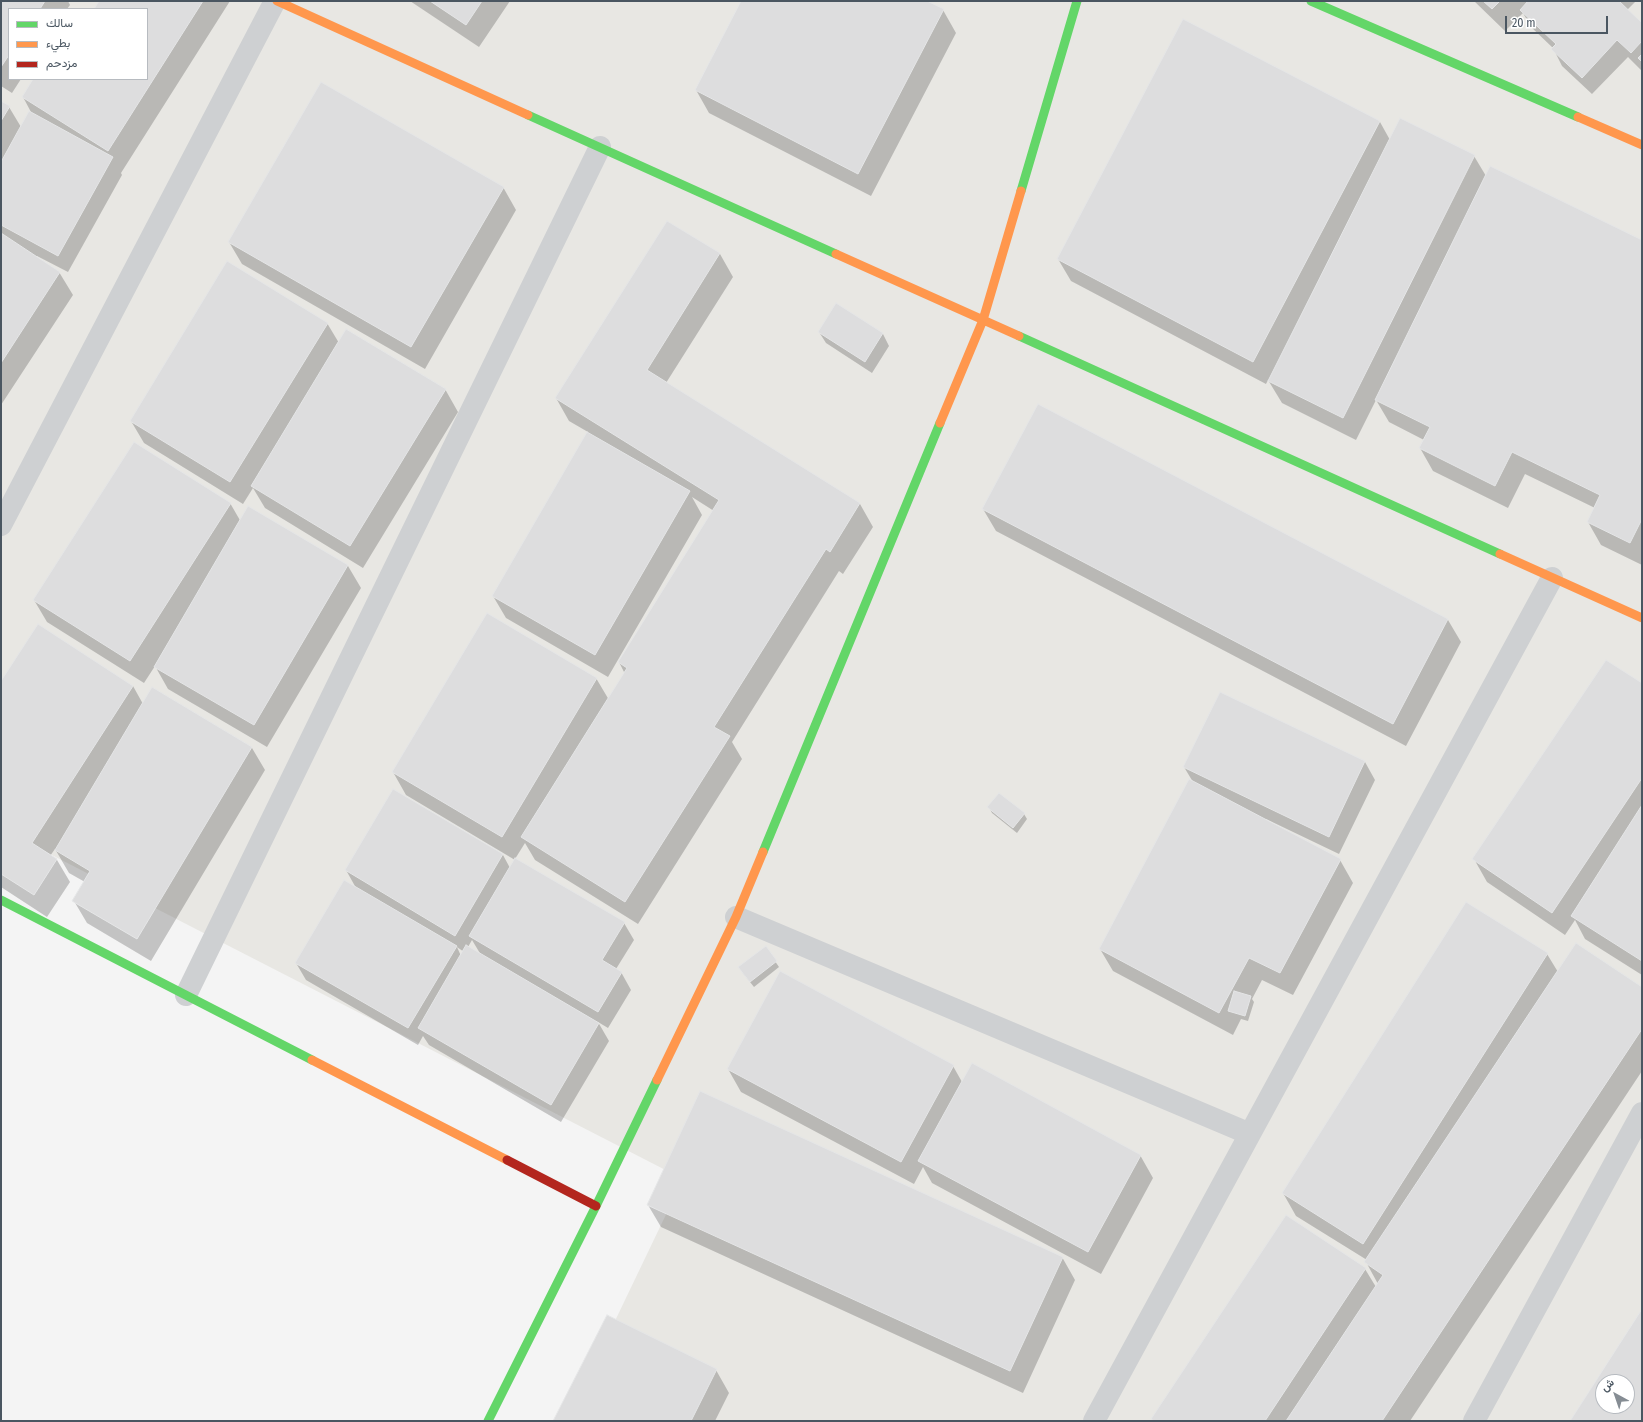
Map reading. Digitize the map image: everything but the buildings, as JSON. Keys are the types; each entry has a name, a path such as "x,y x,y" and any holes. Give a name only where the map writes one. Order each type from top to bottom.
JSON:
{"street":[{"path":"1,525 276,1 1642,618"},
{"path":"488,1421 596,1206 736,918 982,320 1078,1"},
{"path":"1311,1 1642,145"},
{"path":"186,995 600,147"},
{"path":"1094,1421 1552,578"},
{"path":"1,900 596,1206"},
{"path":"736,918 1250,1134"},
{"path":"1474,1421 1642,1112"}],"shaded area":[{"path":"1,1 1642,1 1642,1421 567,1421 683,1179 1,829"}],"traffic: fast":[{"path":"1021,191 1077,1"},
{"path":"1311,1 1578,117"},
{"path":"528,115 836,254"},
{"path":"1019,336 1500,554"},
{"path":"763,852 940,423"},
{"path":"1,900 312,1060"},
{"path":"488,1421 596,1206 657,1080"}],"traffic: slow":[{"path":"277,1 528,115"},
{"path":"1578,117 1642,145"},
{"path":"940,423 983,320 1021,191"},
{"path":"836,254 1019,336"},
{"path":"1500,554 1642,618"},
{"path":"657,1080 736,917 763,852"},
{"path":"312,1060 507,1160"}],"traffic: jam":[{"path":"507,1160 596,1206"}]}
